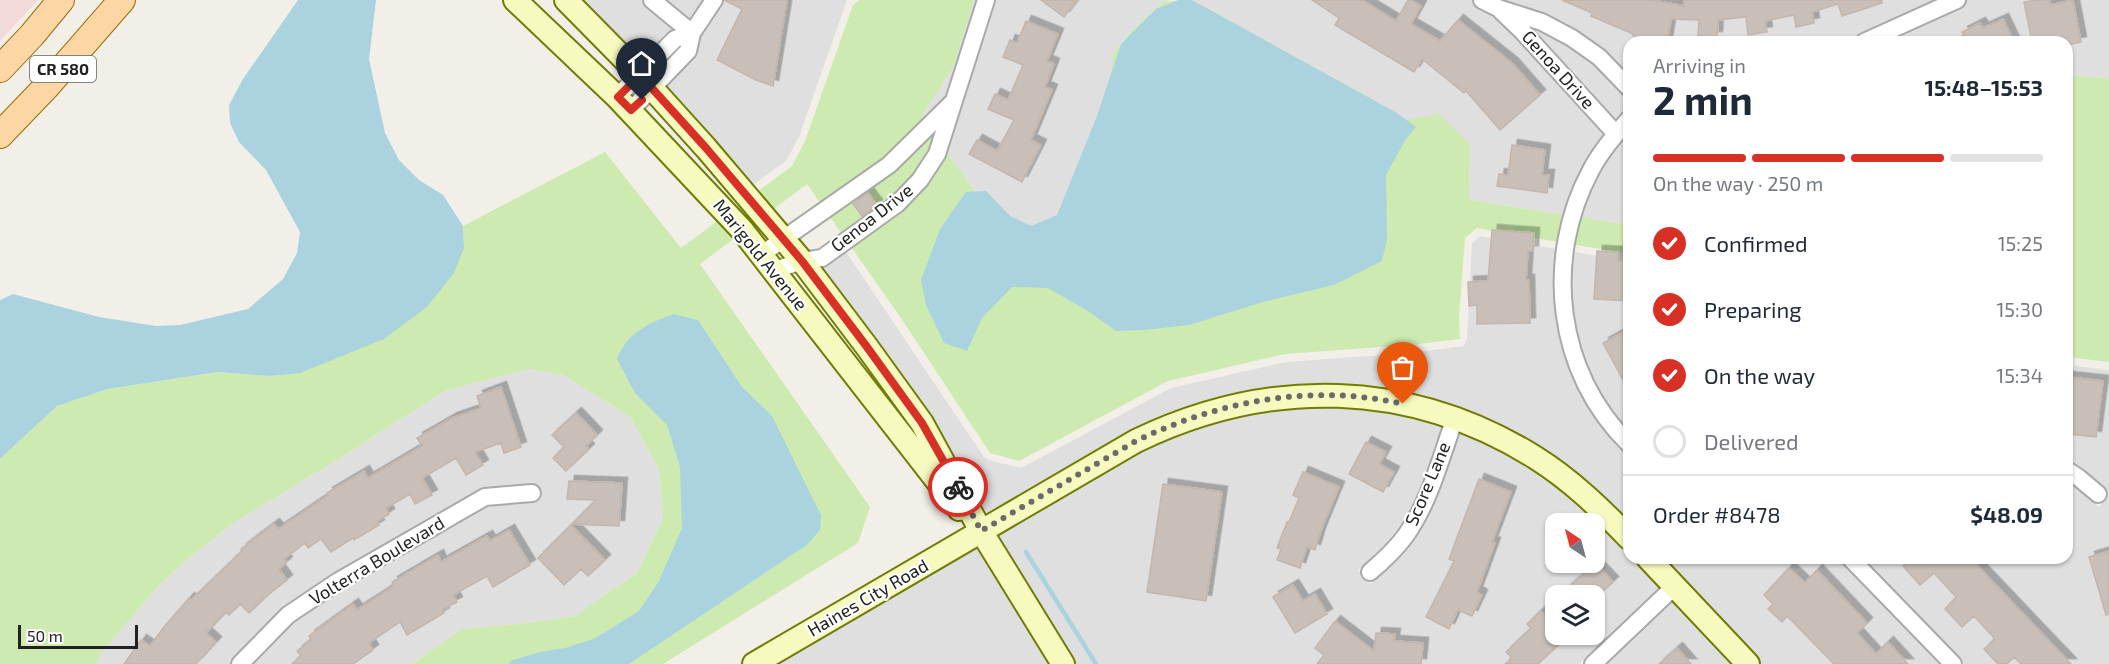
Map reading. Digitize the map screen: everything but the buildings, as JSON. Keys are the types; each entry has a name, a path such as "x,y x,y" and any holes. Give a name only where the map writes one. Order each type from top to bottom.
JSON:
{"main road":[{"name":"CR 580","path":"0,69 61,0"},
{"name":"CR 580","path":"0,135 47,86 122,0"},
{"name":"Marigold Avenue","path":"515,0 624,104 742,230 769,262 953,504 981,531"},
{"name":"Marigold Avenue","path":"566,0 706,148 802,261 867,347 922,423 981,531 1063,664"},
{"name":"Haines City Road","path":"754,664 1136,441 1185,419 1226,407 1273,398 1332,396 1390,401 1455,418 1497,436 1538,459 1586,495 1623,532"},
{"path":"1654,564 1748,664"}],"street":[{"path":"652,0 693,33"},
{"path":"624,104 646,82 688,51 693,33 714,0"},
{"name":"Genoa Drive","path":"769,262 822,258 897,204 920,180 937,154 986,0"},
{"name":"Genoa Drive","path":"1482,0 1498,8 1542,22 1572,38 1599,57 1623,82"},
{"path":"1877,36 1957,0"},
{"name":"Genoa Drive","path":"1498,8 1523,32 1616,134"},
{"name":"Genoa Drive","path":"769,262 784,239 889,165 955,101"},
{"path":"1623,126 1590,172 1575,208 1564,256 1563,304 1569,343 1580,373 1608,421 1623,437"},
{"name":"Score Lane","path":"1370,572 1389,555 1414,521 1428,492 1455,418"},
{"path":"2073,474 2098,494"},
{"name":"Volterra Boulevard","path":"240,664 288,615 337,582 485,497 532,493"},
{"path":"1856,564 1953,664"},
{"path":"1593,664 1675,586"}],"shaded area":[{"path":"0,0 38,0 0,41"},
{"path":"579,0 847,0 799,137 786,161 750,187"},
{"path":"974,0 1172,0 1163,2 1131,31 1113,54 1107,109 1078,183 1052,223 1035,236 985,205 921,117 954,66"},
{"path":"1192,0 2109,0 2109,80 2073,75 2073,36 1623,36 1623,224 1469,200 1470,145 1395,122 1378,102"},
{"path":"1480,236 1556,249 1554,304 1557,328 1572,377 1602,427 1623,450 1623,522 1500,428 1271,389 984,519 817,268 828,265 846,252 984,457 1021,468 1171,388 1286,362 1410,353 1464,346 1467,339 1472,243"},
{"path":"1574,252 1623,260 1623,424 1604,400 1587,370 1577,341 1571,304 1570,279"},
{"path":"2073,366 2109,370 2109,493 2083,470 2073,464"},
{"path":"529,369 564,375 630,417 659,469 663,518 637,573 575,616 462,629 412,664 96,664 101,653 153,592 184,562 232,524 444,391"},
{"path":"1360,406 1443,424 1421,487 1407,516 1383,548 1358,570 1370,584 1396,561 1422,526 1437,496 1460,429 1534,466 1592,513 1545,513 1545,573 1605,573 1605,525 1623,544 1623,564 1642,564 1663,585 1605,640 1605,585 1545,585 1545,645 1599,645 1579,664 1072,664 993,535 1114,464 1189,427 1275,407"},
{"path":"2073,485 2099,507 2109,496 2109,664 1964,664 1868,564 2073,564"},
{"path":"979,543 1053,664 772,664"},
{"path":"1665,564 1844,564 1941,664 1760,664"},
{"path":"1675,599 1737,664 1606,664"}],"green space":[{"path":"859,0 974,0 954,66 921,117 985,205 1018,235 1052,223 1078,183 1107,109 1113,54 1131,31 1163,2 1192,0 1378,102 1395,122 1439,114 1470,144 1469,200 1623,224 1623,253 1477,228 1465,238 1459,317 1460,339 1285,354 1168,381 1019,461 990,453 903,321 807,184 700,264 870,507 858,543 663,664 412,664 462,629 575,616 637,573 663,518 659,469 630,417 564,375 529,369 444,391 232,524 184,562 153,592 101,653 96,664 0,664 0,459 57,406 108,389 218,372 269,376 464,248 463,226 605,152 681,248 792,166 805,141 853,5"},
{"path":"2073,75 2109,80 2109,362 2073,358"}],"water":[{"path":"298,0 376,0 369,59 385,133 399,160 419,180 443,195 463,226 464,248 454,273 427,307 384,339 300,373 269,376 218,372 108,389 57,406 0,459 0,300 13,294 99,317 156,326 180,325 248,309 283,279 297,253 300,232 266,170 239,142 230,123 229,105 243,79"},
{"path":"1178,0 1192,0 1397,113 1416,127 1406,139 1386,175 1387,239 1382,261 1334,285 1263,302 1189,325 1144,330 1116,331 1088,311 1048,288 1012,287 982,318 967,351 944,343 926,305 921,280 940,229 966,192 986,191 1010,216 1031,226 1057,215 1097,116 1121,44 1156,9"},
{"path":"674,314 698,320 742,387 772,416 821,515 820,530 807,545 629,664 509,664 510,661 540,652 565,648 594,639 639,611 659,581 682,528 680,467 667,425 635,393 617,359 626,342 640,330"}],"waterway":[{"path":"1026,552 1096,664"}],"way so far":[{"path":"958,487 981,531 1136,441 1206,412 1248,402 1301,396 1360,398 1403,404"}],"route":[{"path":"642,100 631,110 618,97 640,75 706,148 802,261 922,423 958,487"}]}
